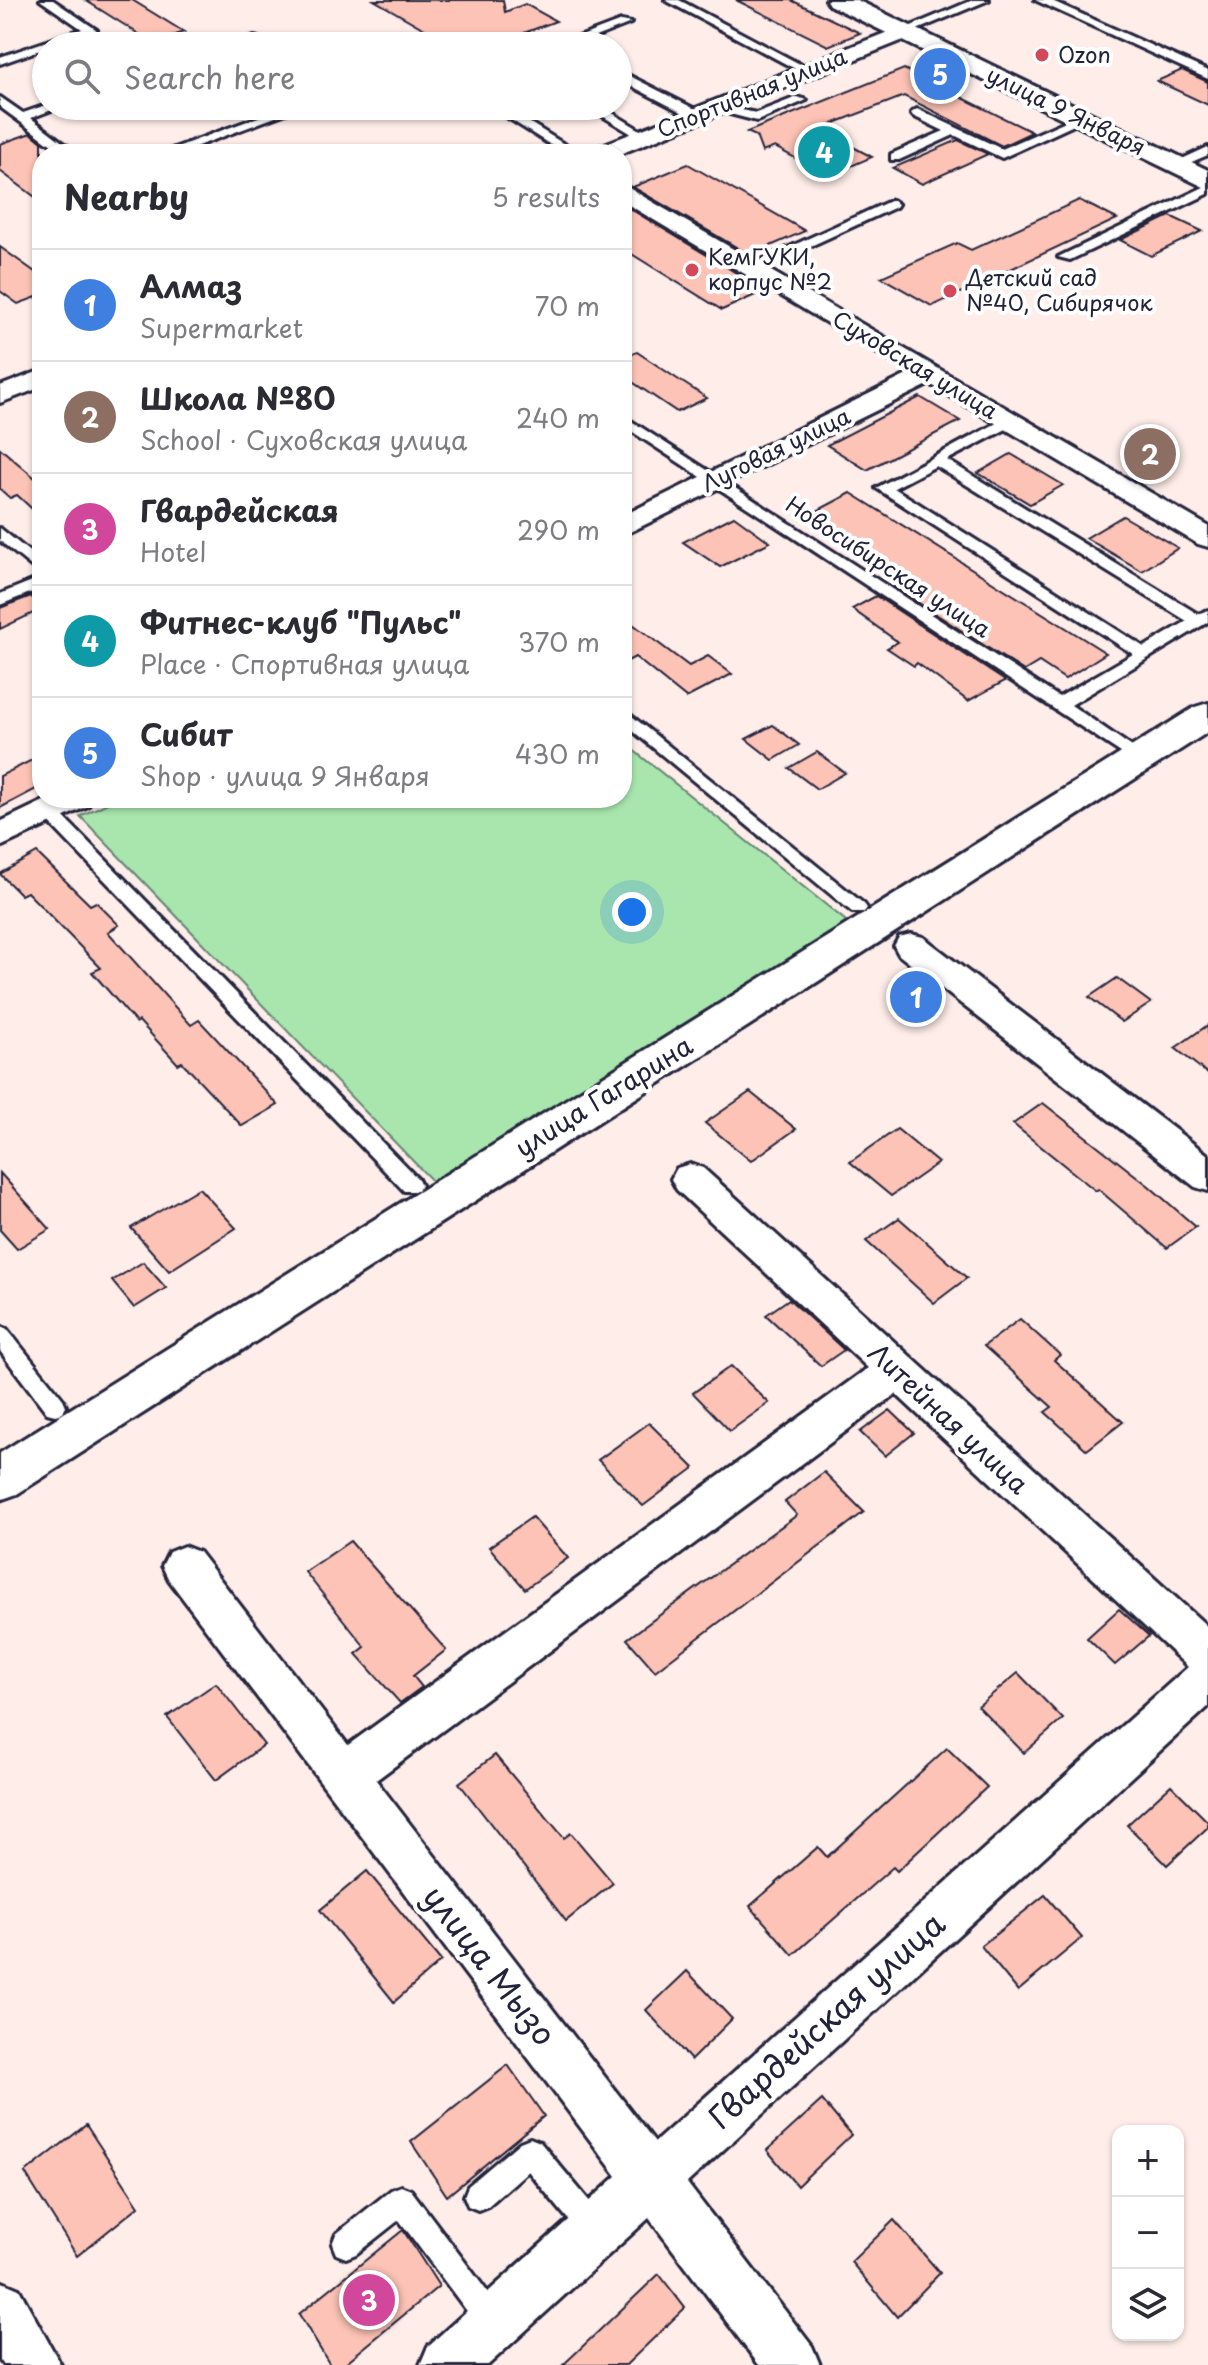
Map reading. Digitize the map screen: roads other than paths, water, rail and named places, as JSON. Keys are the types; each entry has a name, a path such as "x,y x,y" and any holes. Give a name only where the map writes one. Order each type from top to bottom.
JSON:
{"street":[{"name":"улица 9 Января","path":"838,0 1208,181"},
{"name":"Спортивная улица","path":"624,144 903,32"},
{"name":"Суховская улица","path":"632,197 1208,538"},
{"name":"Луговая улица","path":"632,522 930,374"},
{"path":"0,395 32,382"},
{"name":"улица Гагарина","path":"0,1479 1208,715"},
{"path":"0,836 57,808"},
{"path":"911,946 1208,1176"},
{"name":"Литейная улица","path":"690,1179 1208,1656"},
{"path":"342,1777 896,1371"},
{"name":"улица Мызо","path":"184,1566 793,2365"},
{"name":"Гвардейская улица","path":"447,2365 1208,1678"},
{"path":"0,2308 34,2365"}],"lane":[{"path":"46,0 91,30 85,32"},
{"path":"671,0 807,71"},
{"path":"903,32 983,0"},
{"path":"1041,0 1208,75"},
{"path":"601,32 625,23"},
{"path":"0,61 32,50"},
{"path":"632,80 705,112 757,117 801,100"},
{"path":"0,101 58,144"},
{"path":"917,113 1002,154 1081,119"},
{"path":"22,117 32,114"},
{"path":"192,144 260,120"},
{"path":"518,120 558,144"},
{"path":"616,120 644,136"},
{"path":"895,157 954,131"},
{"path":"1175,165 1208,151"},
{"path":"1065,257 1208,189"},
{"path":"751,268 892,204"},
{"path":"1011,421 883,488 1144,654"},
{"name":"Новосибирская улица","path":"632,426 1130,751"},
{"path":"937,460 1203,618 1060,704"},
{"path":"0,533 32,561"},
{"path":"0,600 32,586"},
{"path":"632,721 858,908"},
{"path":"66,808 411,1185"},
{"path":"0,1335 55,1406"},
{"path":"478,2196 530,2152 596,2231"},
{"path":"346,2244 401,2200 494,2324"}],"place":[{"name":"Ozon","path":"1042,55"},
{"name":"Сибит","path":"940,74"},
{"name":"Фитнес-клуб \"Пульс\"","path":"824,152"},
{"name":"КемГУКИ, корпус №2","path":"692,270"},
{"name":"Детский сад №40, Сибирячок","path":"950,291"},
{"name":"Школа №80","path":"1150,454"},
{"name":"Алмаз","path":"916,997"},
{"name":"Гвардейская","path":"369,2300"}]}
